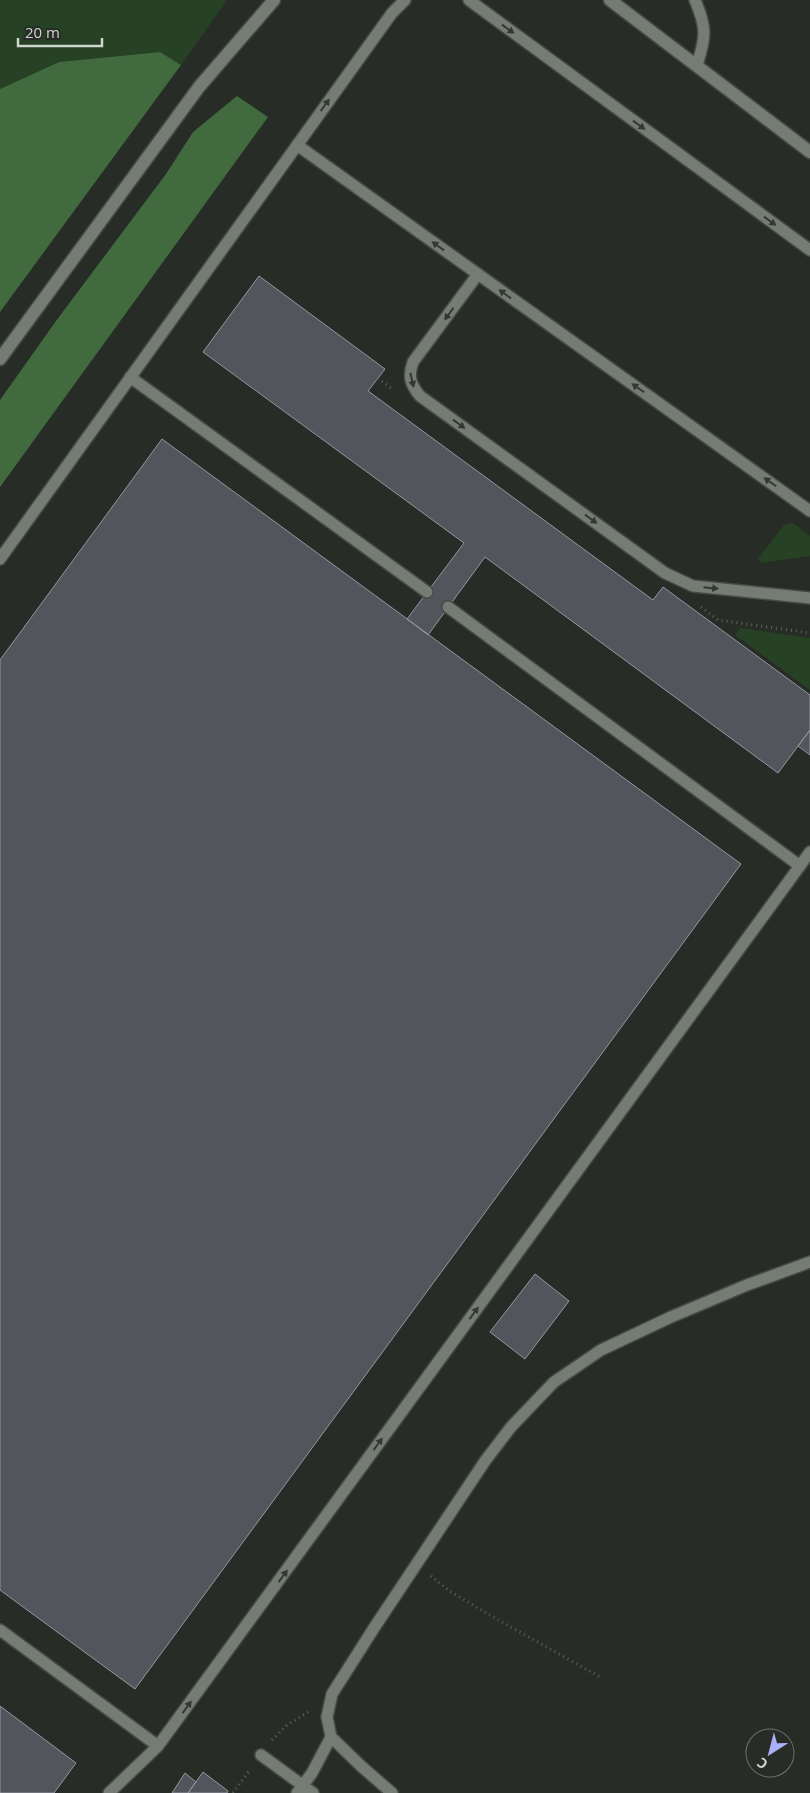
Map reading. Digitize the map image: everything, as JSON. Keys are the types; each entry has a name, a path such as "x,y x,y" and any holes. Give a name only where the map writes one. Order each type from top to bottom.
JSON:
{"street":[{"path":"0,359 199,87 274,0"},
{"path":"610,0 810,152"}],"lane":[{"path":"0,559 392,13 405,0"},
{"path":"469,0 810,250"},
{"path":"694,0 702,16 705,40 697,66"},
{"path":"297,145 810,511"},
{"path":"478,274 413,362 409,374 412,386 420,396 665,572 693,586 810,598"},
{"path":"130,377 427,592"},
{"path":"448,607 800,866"},
{"path":"109,1793 158,1746 810,852"},
{"path":"392,1793 360,1766 331,1737 327,1716 332,1694 485,1461 511,1427 554,1382 601,1350 671,1317 810,1262"},
{"path":"0,1630 158,1746"},
{"path":"300,1789 312,1773 331,1737"},
{"path":"261,1755 300,1789 313,1793"}],"path":[{"path":"696,604 718,620 810,633"},
{"path":"417,1564 456,1594 602,1678"}],"green space":[{"path":"0,0 227,0 181,65 160,52 59,62 0,89"},
{"path":"160,52 181,65 0,312 0,89 59,62"},
{"path":"237,96 268,117 0,487 0,400 56,321 166,174 193,132"},
{"path":"793,523 810,536 810,556 761,563 758,559 784,525"},
{"path":"741,628 810,638 810,690 735,635"}],"building":[{"path":"259,276 385,369 368,391 653,600 663,587 810,695 810,730 778,773 485,557 428,635 407,619 464,543 203,352"},
{"path":"162,439 741,864 135,1689 0,1590 0,660"},
{"path":"810,730 810,755 798,746"},
{"path":"535,1274 569,1301 525,1359 490,1332"},
{"path":"0,1706 76,1763 54,1793 0,1793"},
{"path":"203,1772 228,1791 227,1793 188,1793"},
{"path":"185,1773 196,1782 188,1793 172,1793"}]}
